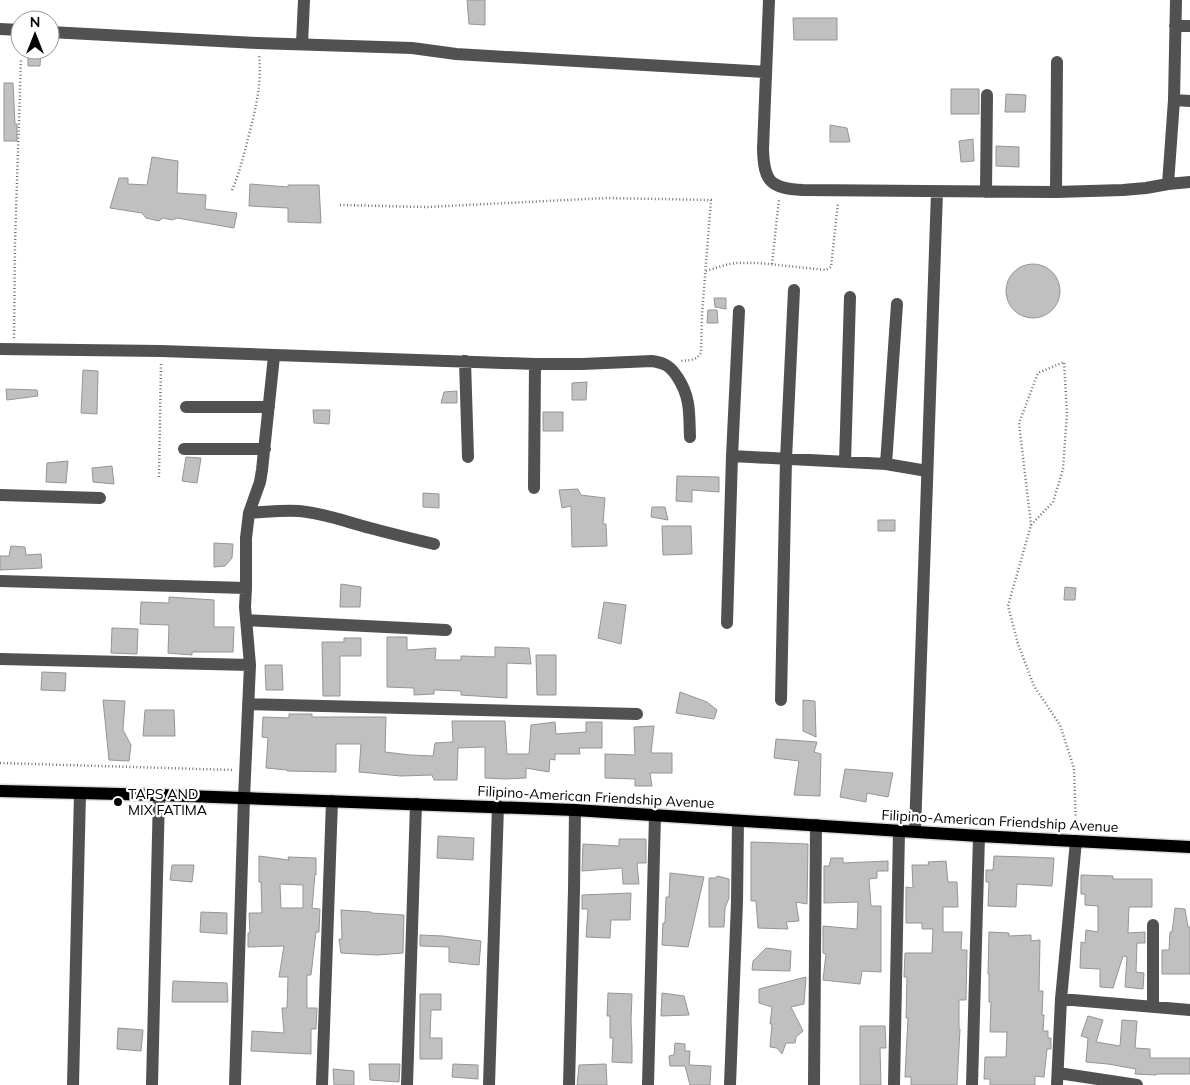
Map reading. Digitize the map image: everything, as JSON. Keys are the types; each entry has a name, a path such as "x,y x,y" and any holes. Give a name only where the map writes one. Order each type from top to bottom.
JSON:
{"main road":[{"name":"Filipino-American Friendship Avenue","path":"0,791 498,806 1190,847"}],"street":[{"path":"302,44 304,0"},
{"path":"769,0 763,149 766,173 771,181 779,187 803,190 1056,192 1123,190 1190,182"},
{"path":"1168,184 1174,100 1176,0"},
{"path":"1175,26 1190,26"},
{"path":"60,33 257,43 412,48 456,54 766,72"},
{"path":"1056,192 1057,62"},
{"path":"986,192 987,95"},
{"path":"1174,100 1190,101"},
{"path":"915,831 937,192"},
{"path":"781,700 786,458 794,290"},
{"path":"845,462 850,297"},
{"path":"886,464 897,304"},
{"path":"727,623 739,311"},
{"path":"0,349 162,352 535,364 640,361 663,363 675,374 687,394 690,437"},
{"path":"235,1085 250,665 245,607 246,538 249,513 260,482 274,356"},
{"path":"465,361 468,457"},
{"path":"534,488 535,364"},
{"path":"186,407 269,407"},
{"path":"184,449 265,449"},
{"path":"732,456 886,464 927,471"},
{"path":"0,495 100,498"},
{"path":"249,513 282,510 320,514 434,544"},
{"path":"0,581 246,588"},
{"path":"246,620 446,630"},
{"path":"0,659 250,665"},
{"path":"248,704 637,714"},
{"path":"73,1085 80,793"},
{"path":"152,1085 158,795"},
{"path":"322,1085 332,801"},
{"path":"407,1085 416,804"},
{"path":"489,1085 498,806"},
{"path":"569,1085 575,810"},
{"path":"648,1085 655,815"},
{"path":"730,1085 738,821"},
{"path":"814,1085 816,825"},
{"path":"894,1085 898,830"},
{"path":"972,1085 979,836"},
{"path":"1076,841 1062,999 1058,1079 1137,1085"},
{"path":"1153,925 1153,1006"},
{"path":"1062,999 1190,1010"}],"path":[{"path":"232,190 240,172 258,99 260,73 257,43"},
{"path":"13,349 21,60"},
{"path":"772,264 778,215 779,187"},
{"path":"706,271 735,263 772,264 826,270 831,267 840,190"},
{"path":"340,205 426,207 607,198 709,199 712,202 701,353 697,358 691,360 663,363"},
{"path":"1031,524 1053,502 1063,469 1067,413 1064,362 1038,373 1019,423 1031,524 1008,606 1018,644 1034,686 1060,725 1074,768 1076,841"},
{"path":"160,477 162,367"},
{"path":"0,763 245,770"}],"building":[{"path":"467,0 485,0 485,25 469,24"},
{"path":"793,18 837,18 837,40 794,40"},
{"path":"28,60 40,60 40,66 28,66"},
{"path":"4,83 13,83 17,141 4,141"},
{"path":"951,89 979,89 979,114 951,114"},
{"path":"1006,94 1026,95 1025,112 1005,112"},
{"path":"830,125 847,128 850,142 830,142"},
{"path":"973,139 974,161 961,162 959,141"},
{"path":"996,146 1019,147 1019,167 996,166"},
{"path":"152,157 178,161 177,193 206,195 205,209 237,213 234,228 177,218 172,220 163,218 159,221 146,218 142,213 110,208 119,178 128,178 128,184 147,185"},
{"path":"250,184 288,187 288,185 319,185 321,223 288,222 288,208 249,206"},
{"path":"1033,264 1043,266 1052,272 1058,281 1060,291 1058,301 1052,310 1043,316 1033,318 1023,316 1014,310 1008,301 1006,291 1008,281 1014,272 1023,266"},
{"path":"714,298 726,298 726,309 715,307"},
{"path":"708,310 717,310 718,323 707,323"},
{"path":"83,370 98,371 97,414 81,413"},
{"path":"587,382 586,400 572,400 572,383"},
{"path":"6,389 37,390 38,396 7,400"},
{"path":"457,391 457,403 441,403 444,392"},
{"path":"313,410 330,410 329,424 314,423"},
{"path":"543,412 563,412 563,431 543,431"},
{"path":"186,457 201,458 197,483 182,481"},
{"path":"68,461 66,483 46,482 47,463"},
{"path":"112,466 114,484 93,482 92,468"},
{"path":"677,476 719,477 719,492 692,490 692,502 676,501"},
{"path":"578,489 581,495 605,498 603,524 606,524 607,546 572,547 571,506 562,508 559,490"},
{"path":"423,493 439,494 439,508 423,507"},
{"path":"652,507 665,507 668,520 651,517"},
{"path":"878,520 895,520 895,531 878,531"},
{"path":"662,526 691,526 692,554 663,555"},
{"path":"214,543 233,544 232,558 225,566 214,567"},
{"path":"11,546 25,547 26,555 41,554 42,568 0,570 0,556 9,556"},
{"path":"341,584 361,587 360,607 340,607"},
{"path":"1065,587 1076,588 1075,600 1064,600"},
{"path":"169,597 214,600 214,627 234,627 233,652 192,652 192,655 168,653 169,625 140,624 141,602 169,603"},
{"path":"604,602 626,605 621,644 598,638"},
{"path":"112,628 138,629 137,654 111,653"},
{"path":"387,637 407,637 407,650 436,648 435,660 461,660 461,656 495,657 495,647 529,648 531,664 507,663 507,698 461,695 461,691 434,690 434,694 414,695 414,688 387,687"},
{"path":"344,638 361,638 361,656 340,656 340,696 323,696 322,642 344,642"},
{"path":"536,655 556,655 556,695 537,695"},
{"path":"265,665 282,665 283,690 266,690"},
{"path":"42,672 66,673 65,691 41,690"},
{"path":"680,692 707,702 717,710 714,719 676,713"},
{"path":"103,700 125,701 123,730 131,745 129,761 109,760"},
{"path":"803,700 815,701 816,737 803,731"},
{"path":"145,710 174,710 175,736 143,736"},
{"path":"289,714 312,714 312,717 386,717 385,752 410,755 433,756 435,743 453,742 452,721 505,721 507,754 529,754 531,725 555,722 556,734 586,732 586,722 602,722 602,748 579,748 580,754 555,754 555,760 550,759 549,772 526,768 526,778 485,778 485,747 458,748 457,780 434,780 432,775 401,776 359,772 361,744 336,744 336,772 287,771 266,768 268,738 262,737 263,717 289,718"},
{"path":"654,726 651,753 672,753 672,773 650,773 652,786 635,786 635,779 605,778 605,754 635,755 634,727"},
{"path":"776,739 817,742 814,752 821,754 820,796 794,795 799,761 774,758"},
{"path":"845,769 893,773 888,797 867,793 866,802 840,797"},
{"path":"438,836 474,838 473,860 437,858"},
{"path":"619,839 646,839 646,863 637,863 639,884 623,884 622,868 582,871 583,844 619,846"},
{"path":"751,842 808,844 807,904 796,902 799,921 786,922 788,929 758,928 756,901 751,901"},
{"path":"259,856 289,860 288,857 316,858 312,908 320,909 319,932 316,932 311,975 307,975 307,1008 317,1008 316,1029 311,1029 311,1054 251,1051 252,1031 284,1033 282,1008 287,1008 288,977 279,977 284,946 248,947 248,933 250,933 249,913 262,913 261,882 259,882","holes":["280,884 303,885 303,908 281,908"]},
{"path":"994,856 1054,858 1052,886 1017,884 1016,907 988,906 989,882 986,882 986,870 993,870"},
{"path":"831,858 843,858 843,863 888,861 888,871 877,871 877,878 869,879 871,906 881,906 881,972 862,971 860,984 823,980 826,954 823,953 823,926 857,929 858,902 824,903 824,866 829,866"},
{"path":"946,861 948,882 957,882 958,907 943,907 943,932 962,932 961,950 967,950 966,1000 959,1000 960,1029 957,1085 911,1085 911,1077 905,1077 908,1018 906,1018 907,977 904,977 905,953 932,953 933,929 922,929 922,923 906,923 906,887 913,888 912,865 929,865 928,862"},
{"path":"172,865 194,865 192,882 170,880"},
{"path":"670,873 704,877 688,947 662,945 666,897 669,897"},
{"path":"1081,875 1113,876 1113,879 1152,879 1152,907 1129,907 1128,933 1145,932 1145,943 1137,943 1136,972 1144,973 1143,989 1125,987 1127,957 1123,956 1113,988 1100,987 1100,969 1080,968 1081,942 1085,943 1086,930 1098,932 1098,906 1085,905 1085,894 1081,894"},
{"path":"717,876 729,879 729,898 725,908 724,927 709,927 709,878 716,878"},
{"path":"631,893 630,920 611,920 610,938 586,937 588,909 582,909 582,895"},
{"path":"1175,908 1185,909 1188,927 1190,927 1190,974 1162,974 1162,950 1169,950 1170,932 1172,932"},
{"path":"341,910 404,915 403,953 377,955 341,953 339,939 342,939"},
{"path":"201,912 227,913 227,934 200,932"},
{"path":"989,932 1009,933 1009,936 1031,935 1031,941 1040,940 1039,991 1043,991 1043,1031 1048,1031 1048,1038 1051,1038 1051,1049 1047,1049 1044,1077 1035,1076 1035,1085 990,1085 990,1079 984,1079 985,1057 1006,1057 1007,1032 990,1032"},
{"path":"420,935 481,941 479,965 449,962 449,947 420,946"},
{"path":"766,948 791,951 790,971 752,970 753,961"},
{"path":"806,977 804,1004 791,1007 803,1031 796,1037 795,1043 786,1043 782,1054 777,1048 770,1047 772,1007 759,1003 759,989"},
{"path":"173,981 227,983 228,1002 172,1002"},
{"path":"608,993 632,994 632,1063 612,1062 613,1038 610,1038 610,1016 607,1016"},
{"path":"662,993 684,996 689,1015 661,1016"},
{"path":"420,994 441,994 441,1010 431,1010 430,1038 442,1038 442,1059 420,1059"},
{"path":"1088,1016 1103,1020 1096,1042 1120,1046 1122,1020 1137,1021 1135,1048 1150,1049 1150,1058 1190,1058 1190,1074 1135,1074 1136,1069 1086,1062 1088,1038 1081,1036"},
{"path":"860,1026 885,1026 886,1048 880,1048 881,1085 860,1085"},
{"path":"118,1028 143,1030 141,1051 117,1049"},
{"path":"675,1043 685,1044 685,1051 690,1051 689,1065 711,1066 710,1085 690,1085 685,1066 670,1066 669,1056 674,1055"},
{"path":"369,1064 400,1064 399,1082 370,1080"},
{"path":"453,1064 478,1065 478,1079 452,1077"},
{"path":"606,1064 607,1085 577,1085 579,1065"},
{"path":"333,1069 354,1071 354,1085 334,1085"}],"place":[{"name":"TAPS AND MIX FATIMA","path":"118,802"}]}
